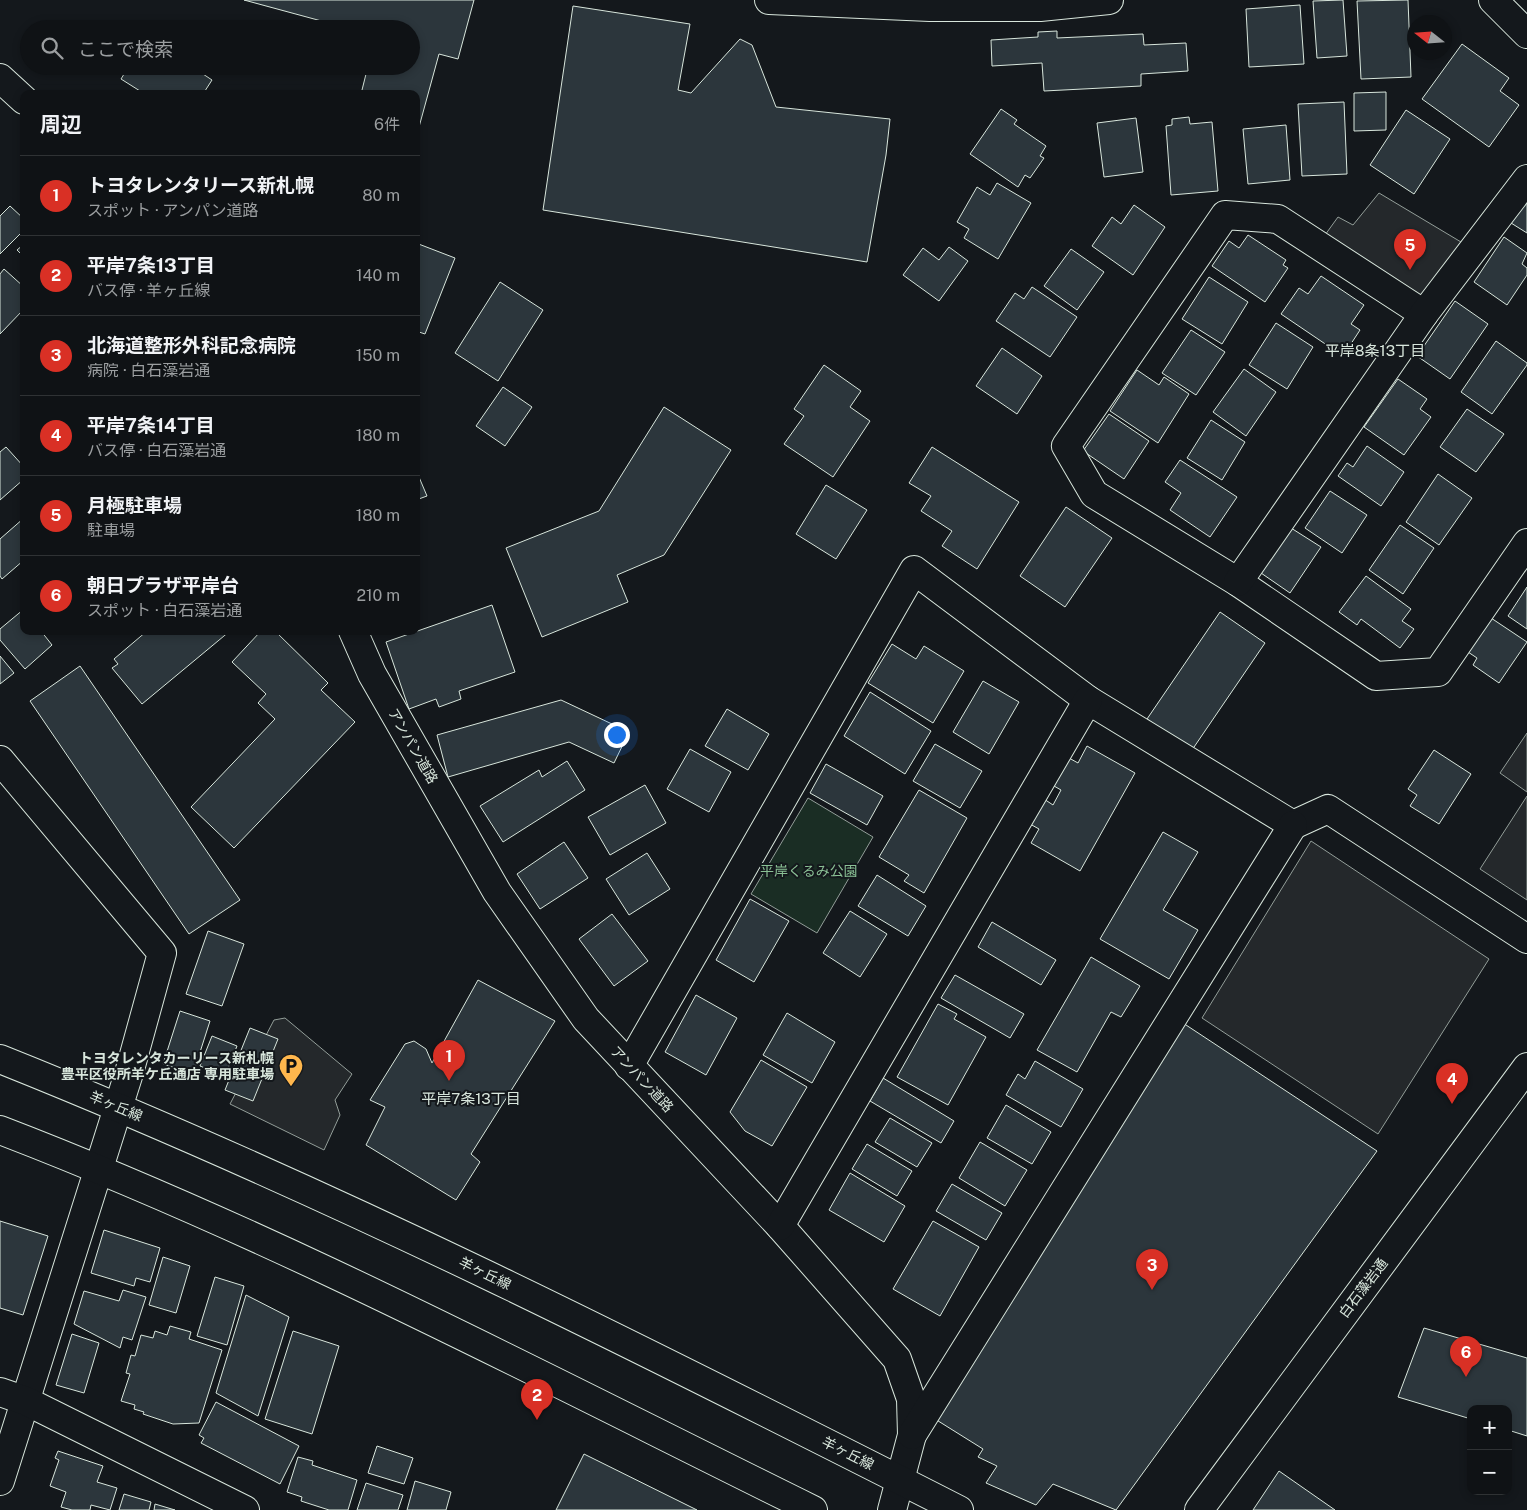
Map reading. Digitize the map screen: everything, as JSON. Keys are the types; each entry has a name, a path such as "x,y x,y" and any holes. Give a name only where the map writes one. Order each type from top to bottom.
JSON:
{"street":[{"path":"769,0 985,7 1040,6 1109,0"},
{"path":"1493,0 1527,34"},
{"path":"0,78 20,96"},
{"path":"1238,582 1424,314 1527,179"},
{"path":"1424,314 1278,218 1225,215 1066,446 1094,494 1238,582 1376,676 1438,672 1527,543"},
{"path":"629,1066 914,570 1088,700 1293,825"},
{"name":"アンパン道路","path":"355,635 372,674 497,892 586,1019 780,1226 897,1359 911,1399 912,1435 892,1510"},
{"path":"780,1226 1088,700"},
{"path":"0,760 162,953 130,1073 0,1481"},
{"path":"912,1435 1293,825 1328,809 1527,939"},
{"name":"羊ヶ丘線","path":"0,1058 118,1106 453,1258 959,1510"},
{"name":"白石藻岩通","path":"1199,1510 1527,1067"},
{"path":"0,1130 99,1168 335,1275 813,1510"},
{"path":"0,1392 26,1401 245,1510"}],"green space":[{"name":"平岸くるみ公園","path":"808,798 873,837 817,933 751,894"}],"shaded area":[{"path":"1379,193 1461,242 1421,298 1325,235 1338,217 1353,225"},
{"path":"1527,733 1527,792 1500,773"},
{"path":"1527,796 1527,900 1480,869"},
{"path":"1311,841 1489,959 1378,1134 1202,1018"},
{"name":"トヨタレンタカーリース新札幌 豊平区役所羊ケ丘通店 専用駐車場","path":"285,1018 352,1074 335,1100 340,1115 324,1150 230,1104 274,1020"}],"building":[{"path":"244,0 474,0 458,59 439,54 420,123 420,90 362,90 366,75 420,75 420,20 318,20"},
{"path":"1343,0 1347,56 1317,58 1313,1"},
{"path":"1408,0 1407,60 1410,60 1411,77 1361,79 1357,1"},
{"path":"1300,5 1304,64 1249,67 1246,9"},
{"path":"573,6 690,24 678,90 691,93 740,39 752,45 776,107 890,119 886,155 867,262 543,210"},
{"path":"1057,31 1057,38 1143,34 1144,45 1186,43 1188,71 1141,74 1141,86 1044,91 1042,63 992,66 991,40 1038,37 1038,32"},
{"path":"1462,44 1509,78 1500,91 1519,105 1489,147 1422,99"},
{"path":"123,75 204,75 212,80 206,90 138,90 121,79"},
{"path":"1386,92 1386,130 1354,131 1354,93"},
{"path":"1344,102 1347,174 1302,176 1298,104"},
{"path":"1001,109 1017,120 1014,124 1046,146 1040,156 1044,158 1030,178 1025,175 1018,187 970,154"},
{"path":"1406,110 1450,139 1414,194 1370,165"},
{"path":"1189,117 1190,124 1212,122 1218,191 1171,195 1166,126 1172,125 1172,119"},
{"path":"1136,118 1143,172 1104,177 1097,123"},
{"path":"1286,125 1290,180 1248,184 1243,129"},
{"path":"997,183 1031,203 998,259 964,238 969,229 957,222 977,187 990,195"},
{"path":"1527,199 1527,233 1511,223"},
{"path":"1134,205 1165,227 1133,275 1092,246 1112,217 1121,224"},
{"path":"10,206 20,215 20,234 0,254 0,216"},
{"path":"1248,235 1286,260 1283,265 1288,268 1265,302 1212,266 1229,241 1239,248"},
{"path":"1504,237 1527,253 1522,264 1527,268 1527,275 1507,305 1474,282"},
{"path":"420,245 455,258 425,334 420,332"},
{"path":"949,247 968,261 939,301 903,275 923,248 939,260"},
{"path":"1071,249 1104,272 1077,310 1044,286"},
{"path":"4,269 20,283 20,313 0,334 0,274"},
{"path":"1321,276 1364,305 1351,324 1360,330 1343,356 1281,314 1299,288 1308,294"},
{"path":"1209,277 1248,302 1222,344 1182,319"},
{"path":"500,282 543,310 498,381 455,353"},
{"path":"1032,287 1077,317 1050,357 996,321 1015,293 1024,299"},
{"path":"1455,301 1488,324 1450,379 1417,356"},
{"path":"1276,323 1313,347 1287,389 1249,365"},
{"path":"1191,330 1225,352 1196,395 1162,373"},
{"path":"1496,341 1527,363 1527,365 1492,414 1461,392"},
{"path":"1002,348 1042,376 1017,414 976,386"},
{"path":"824,365 861,391 850,407 870,421 833,477 784,444 804,416 794,409"},
{"path":"1244,369 1276,392 1246,436 1213,412"},
{"path":"1137,370 1159,385 1164,377 1189,394 1158,443 1110,411"},
{"path":"1398,379 1427,399 1420,409 1431,417 1404,455 1364,427"},
{"path":"503,387 532,407 505,446 476,426"},
{"path":"664,407 731,450 664,555 617,575 628,602 542,637 506,548 599,511"},
{"path":"1467,409 1504,434 1476,472 1440,447"},
{"path":"1109,414 1149,441 1124,479 1083,451"},
{"path":"1211,420 1245,442 1222,480 1187,458"},
{"path":"1367,446 1404,472 1381,506 1338,476 1347,463 1353,467"},
{"path":"6,447 20,463 20,482 0,500 0,452"},
{"path":"932,447 1019,502 977,569 942,546 952,531 921,511 931,496 909,483"},
{"path":"1180,460 1237,497 1210,537 1170,510 1181,493 1165,482"},
{"path":"1438,474 1472,498 1439,545 1406,522"},
{"path":"420,479 427,496 420,499"},
{"path":"826,485 867,510 836,559 796,534"},
{"path":"1330,491 1367,515 1342,553 1305,528"},
{"path":"1066,507 1112,538 1065,607 1020,576"},
{"path":"20,522 20,563 2,579 0,576 0,539"},
{"path":"1400,525 1434,548 1403,594 1369,570"},
{"path":"1291,528 1321,547 1290,593 1261,573"},
{"path":"1366,576 1411,609 1402,621 1414,629 1400,648 1361,619 1357,625 1339,612"},
{"path":"1527,587 1527,629 1508,616"},
{"path":"492,605 515,672 459,691 461,699 439,707 436,699 409,709 386,642 406,635 420,635 420,630"},
{"path":"20,612 20,635 44,635 52,645 25,669 0,640 0,629"},
{"path":"1220,612 1265,643 1192,750 1147,719"},
{"path":"1491,618 1527,642 1499,683 1473,665 1477,658 1468,652"},
{"path":"142,635 225,635 142,704 112,668 118,664 114,659"},
{"path":"257,635 279,635 328,683 321,690 355,722 234,848 191,807 275,719 258,703 266,694 232,662"},
{"path":"892,644 916,659 924,646 964,671 933,723 868,683"},
{"path":"0,656 14,673 0,684"},
{"path":"80,666 240,900 189,934 30,701"},
{"path":"983,681 1019,702 989,754 953,732"},
{"path":"870,692 931,731 905,774 844,736"},
{"path":"561,700 629,732 614,763 569,742 448,777 437,735"},
{"path":"727,709 769,734 748,770 705,746"},
{"path":"935,744 982,771 960,808 913,781"},
{"path":"1087,746 1135,773 1080,871 1031,843 1039,829 1030,824 1044,799 1053,805 1061,790 1054,786 1069,758 1078,763"},
{"path":"690,749 731,772 709,812 667,789"},
{"path":"1434,750 1471,774 1439,824 1410,806 1417,795 1408,789"},
{"path":"567,761 585,790 503,842 480,806 539,770 542,777"},
{"path":"826,764 883,796 867,825 810,793"},
{"path":"645,785 666,823 610,855 588,817"},
{"path":"919,790 967,818 924,893 904,881 909,875 879,857"},
{"path":"1163,832 1198,852 1163,910 1198,930 1169,979 1100,939"},
{"path":"564,842 588,878 540,909 517,874"},
{"path":"647,853 670,889 629,915 606,879"},
{"path":"877,875 926,906 908,936 858,906"},
{"path":"750,899 789,921 754,982 716,960"},
{"path":"850,911 887,934 860,977 823,953"},
{"path":"612,914 648,961 614,986 579,939"},
{"path":"992,922 1056,960 1041,985 978,947"},
{"path":"208,931 244,944 222,1006 186,994"},
{"path":"1091,957 1140,986 1121,1017 1111,1012 1077,1072 1037,1050"},
{"path":"955,975 1024,1014 1010,1038 941,998"},
{"path":"478,980 555,1021 471,1154 480,1162 456,1200 366,1145 385,1107 370,1100 405,1044 414,1041 426,1049 432,1063"},
{"path":"696,995 737,1018 706,1075 665,1052"},
{"path":"938,1004 957,1014 954,1019 986,1037 948,1105 897,1077"},
{"path":"180,1011 210,1021 193,1074 163,1064"},
{"path":"787,1013 835,1042 812,1083 763,1055"},
{"path":"1183,1023 1377,1151 1116,1510 1053,1484 1036,1505 986,1483 997,1466 978,1457 983,1449 935,1419"},
{"path":"250,1028 278,1039 253,1101 225,1090"},
{"path":"212,1036 237,1046 225,1076 200,1066"},
{"path":"761,1060 807,1087 772,1146 745,1131 730,1112"},
{"path":"1035,1061 1083,1089 1061,1127 1006,1095 1018,1074 1025,1079"},
{"path":"883,1078 954,1121 941,1143 870,1101"},
{"path":"1006,1105 1051,1132 1032,1164 987,1138"},
{"path":"890,1118 932,1143 917,1167 875,1142"},
{"path":"980,1142 1027,1170 1005,1206 959,1178"},
{"path":"867,1144 912,1171 897,1196 852,1169"},
{"path":"850,1173 905,1206 884,1242 829,1210"},
{"path":"952,1184 1002,1213 986,1240 936,1211"},
{"path":"0,1221 48,1236 23,1315 0,1308"},
{"path":"933,1221 979,1247 940,1316 893,1289"},
{"path":"104,1230 160,1248 150,1282 136,1278 134,1286 91,1273"},
{"path":"163,1257 190,1266 176,1313 149,1305"},
{"path":"215,1277 244,1286 227,1345 197,1336"},
{"path":"123,1290 146,1297 132,1340 123,1337 120,1348 74,1324 84,1291 119,1301"},
{"path":"246,1295 289,1317 258,1416 216,1393"},
{"path":"170,1326 191,1332 189,1339 222,1350 199,1423 173,1424 143,1414 144,1412 134,1409 135,1405 121,1401 130,1374 126,1373 131,1355 135,1356 141,1335 153,1338 155,1331 167,1335"},
{"path":"1424,1328 1527,1358 1527,1436 1512,1431 1512,1405 1467,1405 1467,1418 1398,1397"},
{"path":"293,1331 339,1346 312,1434 265,1419"},
{"path":"72,1334 99,1343 84,1393 56,1385"},
{"path":"216,1402 299,1446 280,1484 201,1443 204,1438 199,1435"},
{"path":"377,1446 413,1458 404,1484 368,1473"},
{"path":"58,1451 103,1466 97,1482 117,1488 110,1510 91,1505 90,1510 72,1510 61,1507 66,1492 50,1486 59,1460 55,1458"},
{"path":"584,1454 697,1510 556,1510"},
{"path":"298,1457 313,1461 312,1465 357,1480 348,1510 329,1510 301,1501 302,1497 287,1492"},
{"path":"1279,1471 1335,1510 1253,1510"},
{"path":"415,1481 451,1492 446,1510 407,1510"},
{"path":"366,1483 403,1495 398,1510 357,1510"},
{"path":"124,1494 151,1502 149,1510 119,1510"},
{"path":"155,1504 175,1510 154,1510"}],"place":[{"name":"月極駐車場","path":"1410,270"},
{"name":"トヨタレンタリース新札幌","path":"449,1081"},
{"name":"トヨタレンタカーリース新札幌 豊平区役所羊ケ丘通店 専用駐車場","path":"291,1087"},
{"name":"平岸7条14丁目","path":"1452,1104"},
{"name":"北海道整形外科記念病院","path":"1152,1290"},
{"name":"朝日プラザ平岸台","path":"1466,1377"},
{"name":"平岸7条13丁目","path":"537,1420"}],"district":[{"name":"平岸8条13丁目","path":"1375,350"},
{"name":"平岸7条13丁目","path":"471,1098"}]}
